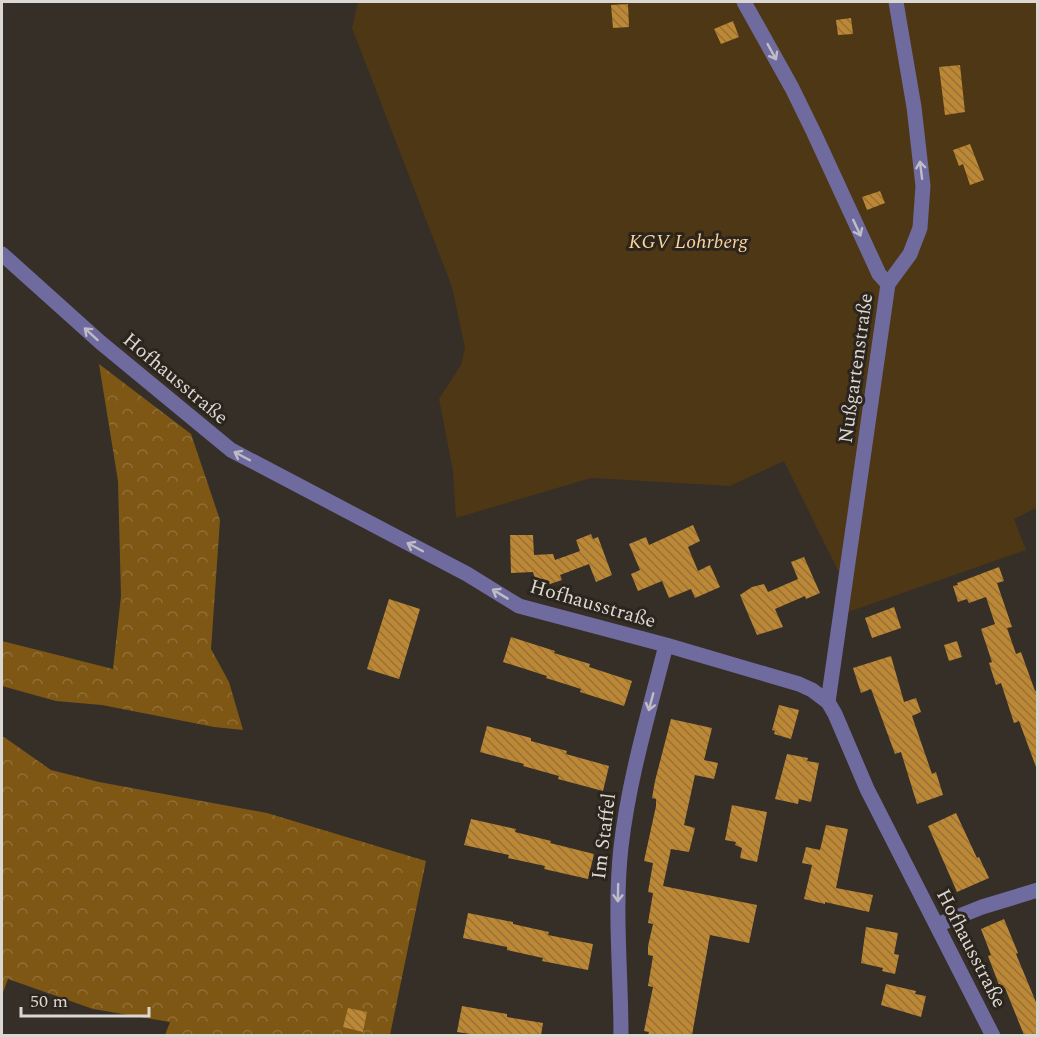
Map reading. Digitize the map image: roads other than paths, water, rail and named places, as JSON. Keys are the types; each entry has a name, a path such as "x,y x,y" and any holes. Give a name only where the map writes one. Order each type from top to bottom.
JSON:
{"street":[{"name":"Nußgartenstraße","path":"744,2 792,88 879,274 888,284 828,702"},
{"path":"888,284 910,254 920,228 923,186 914,107 896,2"},
{"name":"Hofhausstraße","path":"2,254 100,342 231,450 456,569 519,606 666,645 813,690 828,702 867,789 993,1035"},
{"name":"Im Staffel","path":"621,1035 617,935 621,846 631,784 666,645"},
{"path":"937,925 982,907 1038,890"}],"park label":[{"name":"KGV Lohrberg","path":"688,241"}]}
